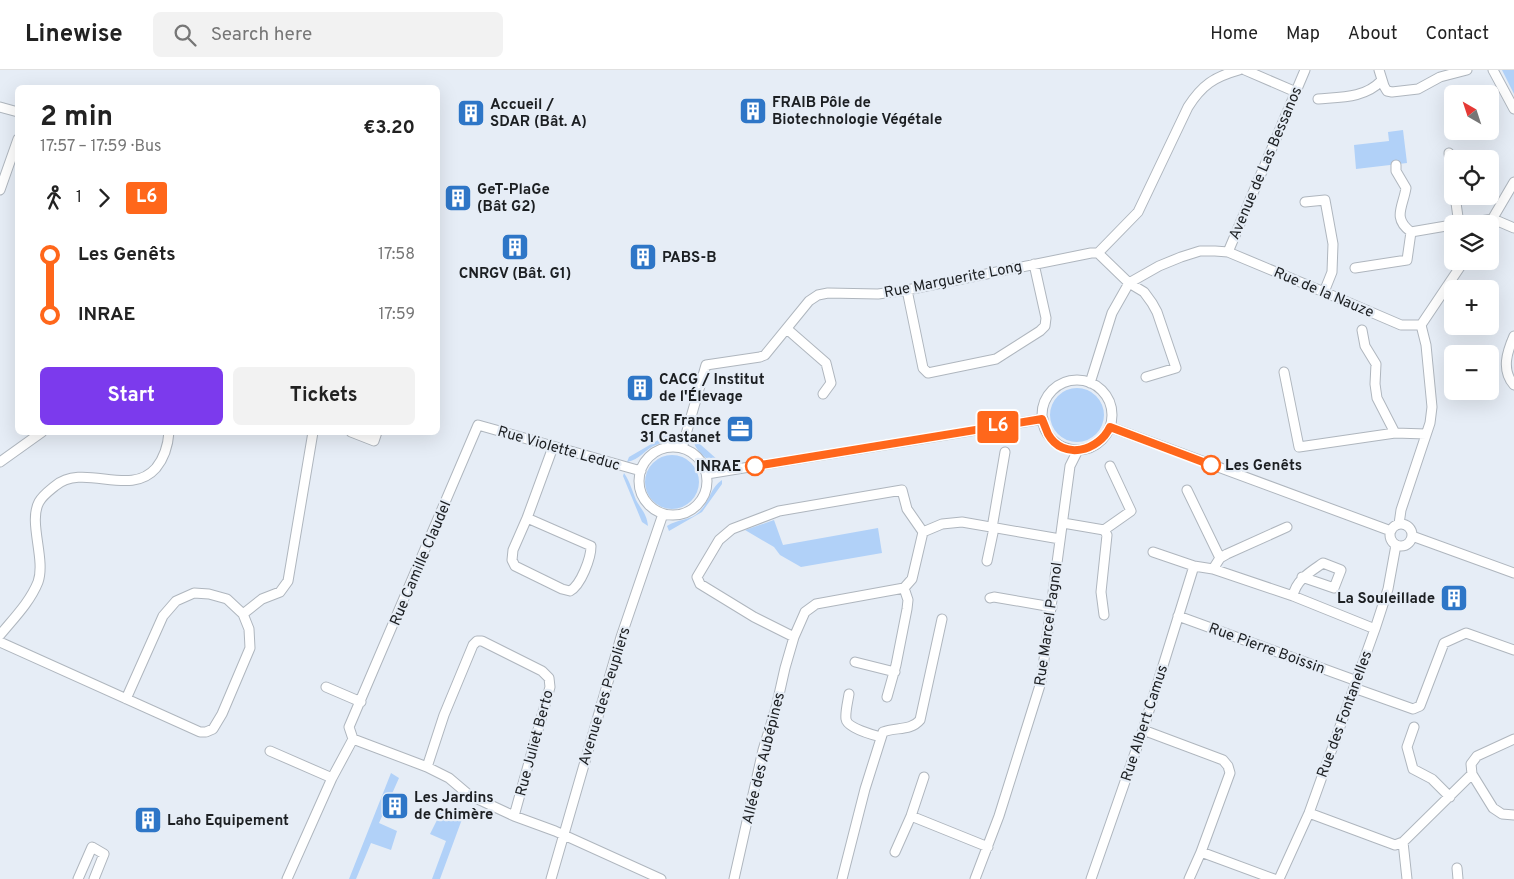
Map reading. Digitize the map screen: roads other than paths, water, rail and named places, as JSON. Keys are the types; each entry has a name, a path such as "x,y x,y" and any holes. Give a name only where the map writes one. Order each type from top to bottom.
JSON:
{"street":[{"path":"1146,377 1176,368 1157,312 1144,292 1129,283 1098,253 1138,212 1188,107 1198,91 1209,82 1239,70"},
{"path":"1247,70 1296,92"},
{"name":"Avenue de Las Bessanos","path":"1129,283 1159,266 1200,251 1228,252 1305,70"},
{"path":"1379,70 1381,81 1387,91 1392,92 1418,89 1440,77 1467,70"},
{"path":"1493,70 1514,109"},
{"path":"1318,98 1358,95 1375,87 1381,81"},
{"path":"0,107 15,111"},
{"path":"0,190 15,148"},
{"path":"1396,165 1396,172 1406,188 1400,216 1405,227 1411,232 1444,226"},
{"path":"1495,215 1514,182"},
{"path":"1305,202 1325,200 1333,244 1332,272 1324,292"},
{"path":"1499,223 1514,228"},
{"path":"1355,268 1407,260 1411,232"},
{"name":"Rue de la Nauze","path":"1228,252 1401,325 1421,325"},
{"name":"Rue Marguerite Long","path":"682,448 706,365 760,358 765,355 809,301 818,295 828,293 878,294 907,290 1098,253"},
{"path":"907,290 923,368 928,373 960,368 996,359 1040,332 1045,326 1046,318 1034,264"},
{"path":"1400,524 1400,510 1430,423 1432,407 1426,345 1421,325 1458,270"},
{"path":"1090,383 1112,313 1129,283"},
{"path":"787,329 826,363 831,383 823,394"},
{"path":"1362,330 1365,346 1376,364 1375,384 1377,398 1395,433"},
{"path":"1514,336 1506,353 1505,364 1514,385"},
{"path":"1284,372 1299,447 1395,433 1426,434"},
{"path":"1070,381 1090,383 1102,390 1108,399 1112,413 1107,434 1098,444 1089,449 1078,450 1060,446 1049,435 1042,419 1044,405 1050,393 1059,385 1070,381"},
{"path":"707,474 1042,419"},
{"name":"Rue Violette Leduc","path":"478,425 641,471"},
{"name":"Rue Camille Claudel","path":"287,879 332,778 353,739 349,727 478,425"},
{"path":"1110,427 1391,531"},
{"path":"0,462 38,435"},
{"path":"0,634 28,600 38,580 40,565 36,514 38,503 44,495 60,482 74,476 124,481 140,479 153,471 163,460 169,435"},
{"path":"243,614 262,599 280,592 288,581 313,435"},
{"path":"359,435 374,441 375,435"},
{"path":"527,518 591,546 591,556 575,588 570,591 562,590 515,566 512,560 513,550 553,447"},
{"path":"667,448 682,448 690,451 702,462 707,474 704,496 692,510 681,514 663,514 651,507 644,499 640,487 641,471 648,458 658,451 667,448"},
{"name":"Rue Marcel Pagnol","path":"976,879 1041,682 1070,466 1078,450"},
{"path":"987,561 1004,452"},
{"path":"1063,523 1104,530 1132,511 1110,466"},
{"path":"794,637 754,617 700,584 697,577 719,540 732,529 779,511 902,490 907,509 923,532 912,580 904,588 908,600 907,609 895,672 887,697"},
{"path":"1187,490 1220,558"},
{"name":"Avenue des Peupliers","path":"551,879 621,637 663,514"},
{"path":"923,532 942,524 962,522 1060,539"},
{"path":"1391,531 1400,524"},
{"path":"1400,524 1408,528 1412,536 1514,573"},
{"path":"1213,569 1220,558 1287,528"},
{"path":"1104,530 1107,535 1101,592 1104,615"},
{"path":"1391,531 1391,539 1396,545 1407,544 1412,536"},
{"name":"Rue des Fontanelles","path":"1278,879 1309,813 1375,628 1388,589 1396,545"},
{"path":"1153,552 1194,566 1213,569 1293,596 1375,628"},
{"name":"Rue Albert Camus","path":"1091,879 1143,730 1194,566"},
{"path":"1293,596 1294,589 1302,578"},
{"name":"Allée des Aubépines","path":"734,879 763,750 794,637 805,612 816,604 904,588"},
{"path":"0,642 126,699 200,732 206,732 213,729 222,714 250,648 249,629 243,614 227,600 210,594 194,593 176,601 163,616 126,699"},
{"path":"990,598 994,597 1052,607"},
{"name":"Rue Pierre Boissin","path":"1178,616 1355,684 1414,710 1420,706 1444,643 1466,633 1514,650"},
{"path":"842,879 865,789 883,732 912,727 920,720 942,618"},
{"name":"Rue Juliet Berto","path":"427,767 444,715 473,645 477,641 482,640 542,671 549,678 550,687 514,816"},
{"path":"855,662 895,672"},
{"path":"326,687 361,702"},
{"path":"849,694 846,718 848,722 881,738"},
{"path":"1414,727 1407,747 1413,770 1432,778 1450,798"},
{"path":"1143,730 1223,760 1228,766 1230,773 1189,879"},
{"path":"353,739 427,767 449,778 469,795 514,816 563,835 651,877 662,879"},
{"path":"1514,739 1477,756 1471,764 1472,774 1493,808 1502,814 1514,816"},
{"path":"270,751 332,778"},
{"path":"1309,813 1394,845 1403,842 1450,798 1472,774"},
{"path":"895,852 911,816 924,777"},
{"path":"911,816 988,847"},
{"path":"1403,842 1407,879"},
{"path":"78,879 92,847 104,854 94,879"},
{"path":"1201,852 1274,879"},
{"path":"1457,868 1458,879"}],"place":[{"name":"FRAIB Pôle de Biotechnologie Végétale","path":"753,111"},
{"name":"Accueil / SDAR (Bât. A)","path":"471,113"},
{"name":"GeT-PlaGe (Bât G2)","path":"458,198"},
{"name":"CNRGV (Bât. G1)","path":"515,247"},
{"name":"PABS-B","path":"643,257"},
{"name":"CACG / Institut de l'Élevage","path":"640,388"},
{"name":"CER France 31 Castanet","path":"740,429"},
{"name":"Les Genêts","path":"1211,465"},
{"name":"INRAE","path":"755,466"},
{"name":"La Souleillade","path":"1454,598"},
{"name":"Les Jardins de Chimère","path":"395,806"},
{"name":"Laho Equipement","path":"148,820"}]}
